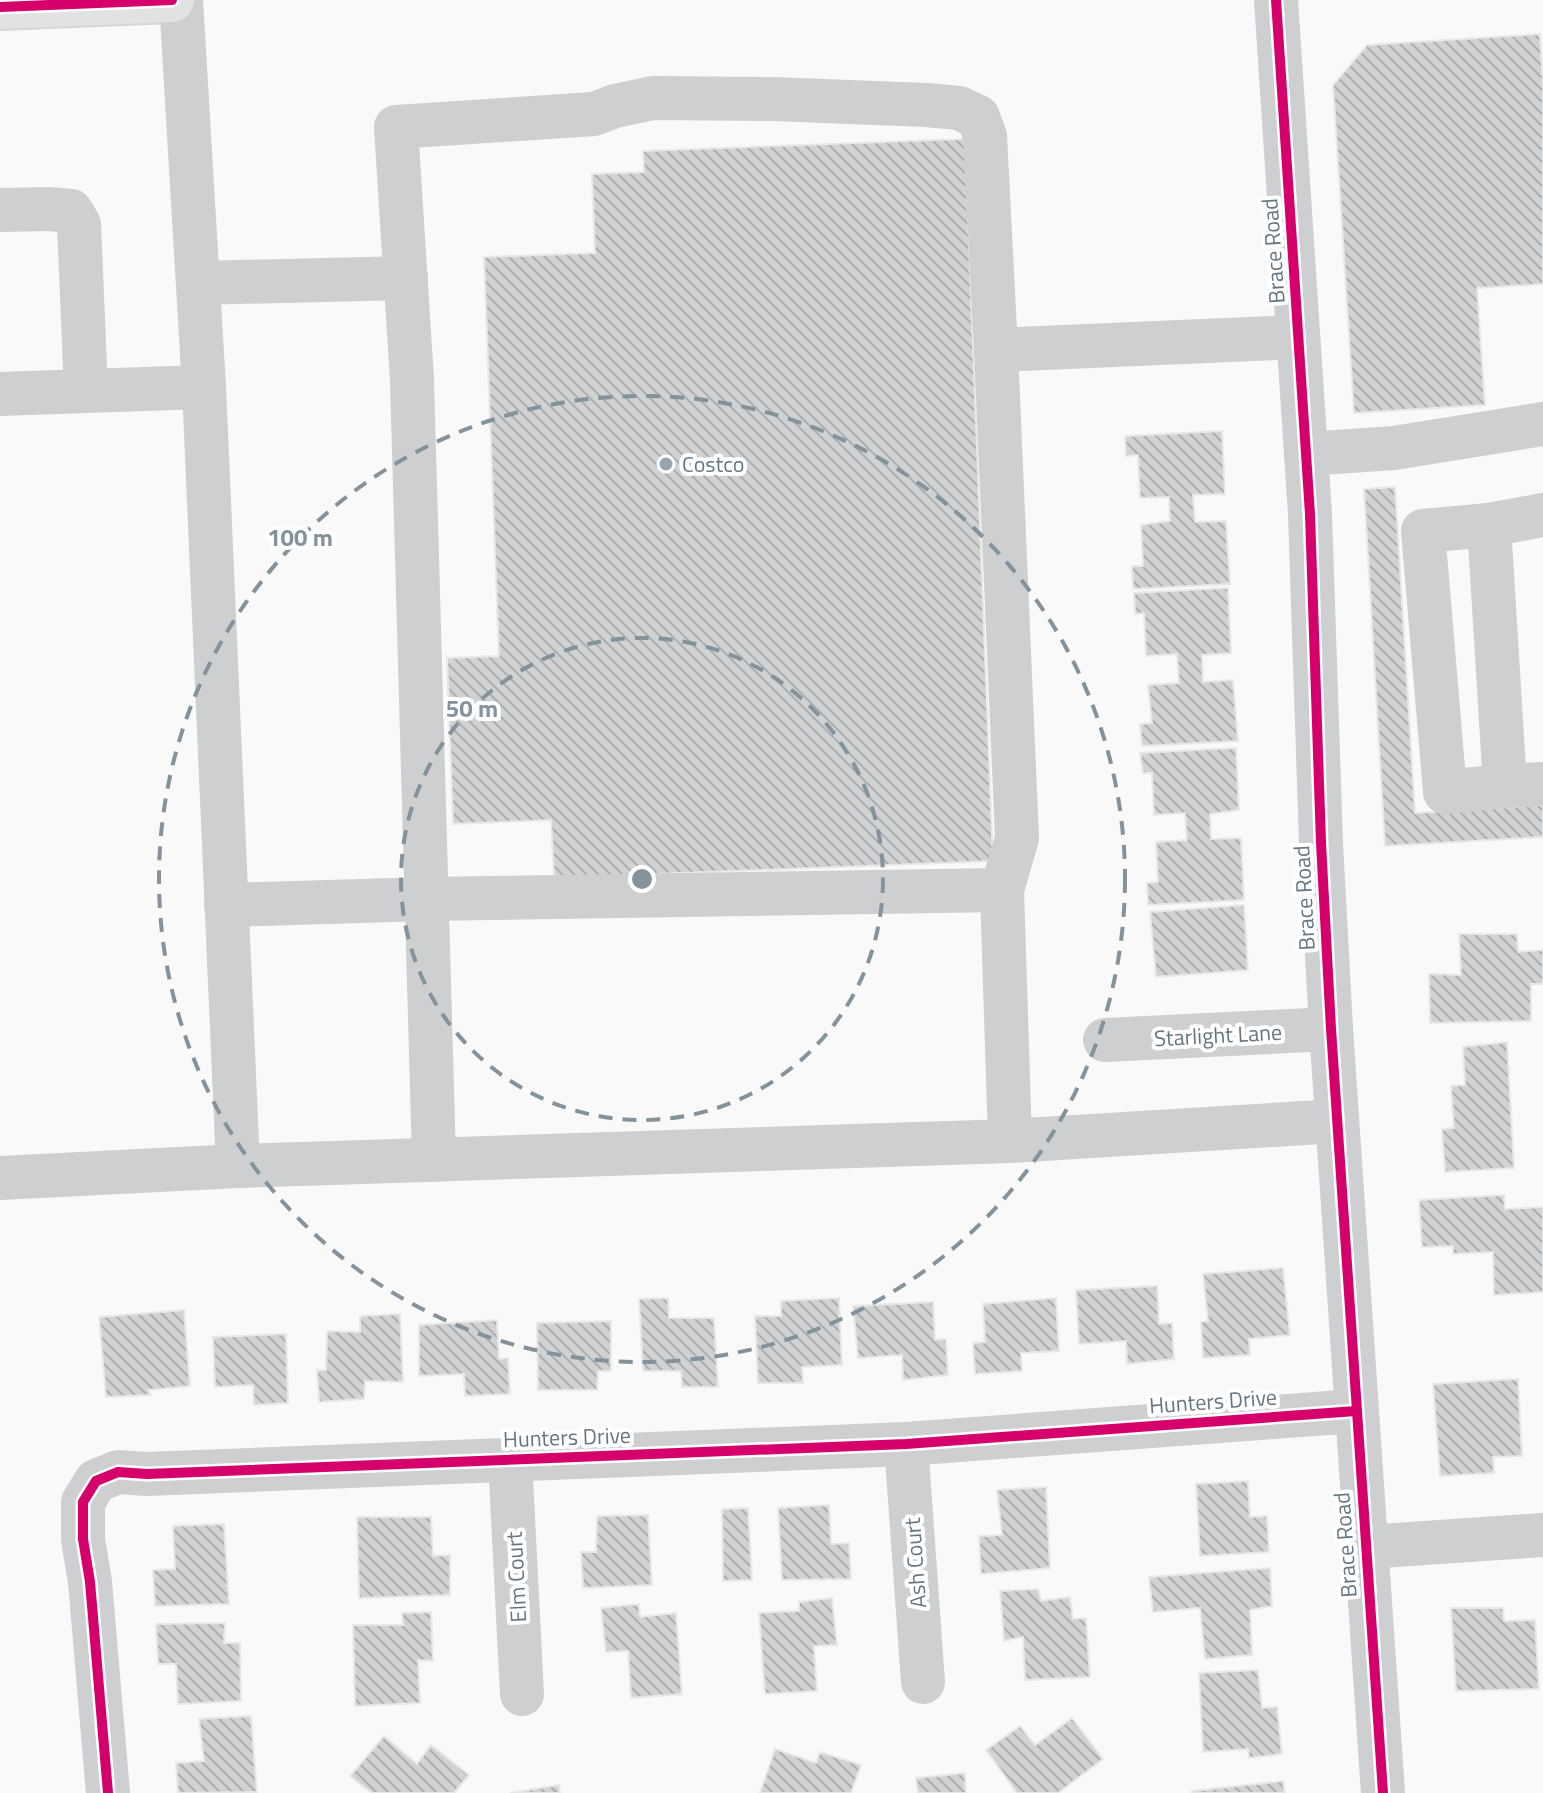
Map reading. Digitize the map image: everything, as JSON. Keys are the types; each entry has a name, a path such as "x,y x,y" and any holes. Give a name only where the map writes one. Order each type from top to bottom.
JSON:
{"main road":[{"path":"0,7 172,0"}],"street":[{"path":"181,0 204,387 238,1166"},
{"name":"Brace Road","path":"1276,0 1310,514 1321,843 1331,1029 1383,1793"},
{"path":"434,1160 412,380 396,127 594,114 653,98 773,99 959,108 978,117 985,136 1017,838 1002,890 1010,1141"},
{"path":"0,210 71,211 79,224 86,391"},
{"path":"198,283 406,278"},
{"path":"996,350 1298,337"},
{"path":"0,394 204,387"},
{"path":"1306,454 1394,448 1543,424"},
{"path":"1489,525 1524,785 1445,792 1423,531 1489,525 1543,515"},
{"path":"226,905 1002,890"},
{"name":"Starlight Lane","path":"1105,1040 1331,1029"},
{"path":"0,1178 238,1166 1010,1141 1337,1121"},
{"name":"Hunters Drive","path":"108,1793 90,1582 83,1539 83,1502 96,1481 118,1472 147,1474 906,1444 1356,1411"},
{"name":"Ash Court","path":"906,1444 923,1682"},
{"name":"Elm Court","path":"510,1459 522,1694"},
{"path":"1366,1547 1543,1535"}],"building":[{"path":"1540,34 1543,284 1477,288 1485,405 1354,413 1333,85 1367,45"},
{"path":"965,139 993,861 554,878 551,820 453,824 447,658 499,656 484,257 595,253 592,174 644,172 643,151"},
{"path":"1222,431 1225,494 1193,495 1195,522 1226,521 1230,584 1133,589 1132,566 1143,566 1141,525 1170,521 1169,497 1140,498 1138,455 1126,456 1125,436"},
{"path":"1395,487 1415,813 1543,805 1543,837 1385,846 1364,489"},
{"path":"1228,588 1231,653 1202,655 1203,682 1233,680 1238,741 1142,746 1140,724 1152,723 1148,685 1179,683 1177,654 1146,656 1144,613 1135,614 1134,593"},
{"path":"1236,748 1239,810 1210,814 1211,839 1241,838 1244,900 1148,905 1147,883 1158,882 1156,842 1187,840 1185,813 1154,815 1152,773 1143,773 1140,753"},
{"path":"1244,905 1248,970 1156,977 1150,912"},
{"path":"1459,934 1517,934 1518,952 1543,950 1543,984 1531,984 1531,1021 1430,1023 1429,974 1461,975"},
{"path":"1507,1042 1514,1168 1445,1172 1442,1129 1454,1128 1451,1086 1465,1085 1463,1047"},
{"path":"1504,1195 1505,1209 1543,1207 1543,1292 1494,1295 1493,1252 1453,1254 1453,1246 1422,1247 1419,1200"},
{"path":"1283,1268 1290,1335 1249,1339 1250,1355 1203,1358 1201,1322 1208,1321 1203,1274"},
{"path":"1157,1286 1159,1324 1172,1323 1174,1359 1127,1364 1126,1341 1079,1344 1076,1290"},
{"path":"668,1298 669,1318 714,1318 718,1387 682,1387 681,1371 643,1371 639,1299"},
{"path":"839,1298 842,1365 802,1367 803,1383 758,1383 755,1316 781,1316 781,1301"},
{"path":"1056,1298 1059,1351 1021,1353 1022,1371 975,1374 973,1343 985,1342 983,1304"},
{"path":"933,1302 935,1340 946,1339 948,1375 903,1380 902,1355 858,1358 853,1306"},
{"path":"184,1310 190,1386 148,1390 151,1395 106,1397 99,1317"},
{"path":"400,1314 403,1382 365,1381 364,1399 319,1402 317,1370 326,1370 327,1331 360,1332 360,1316"},
{"path":"497,1320 499,1359 508,1358 510,1394 465,1396 464,1374 419,1376 419,1325"},
{"path":"611,1321 611,1371 598,1371 597,1390 538,1390 537,1323"},
{"path":"286,1334 288,1403 254,1405 253,1385 215,1387 213,1337"},
{"path":"1518,1379 1522,1456 1493,1457 1494,1473 1440,1476 1433,1384"},
{"path":"1248,1481 1250,1517 1267,1516 1269,1552 1200,1556 1196,1484"},
{"path":"1046,1487 1050,1568 981,1574 979,1536 1002,1535 997,1490"},
{"path":"829,1505 831,1544 849,1543 851,1579 782,1580 778,1508"},
{"path":"748,1508 752,1580 723,1581 722,1509"},
{"path":"648,1515 652,1585 583,1588 581,1552 596,1552 597,1516"},
{"path":"357,1517 431,1517 433,1556 450,1555 450,1595 359,1598"},
{"path":"224,1524 229,1604 155,1606 153,1570 175,1569 173,1526"},
{"path":"1270,1568 1272,1606 1250,1610 1252,1655 1205,1659 1200,1608 1153,1612 1149,1577"},
{"path":"1038,1589 1041,1601 1070,1597 1073,1619 1086,1618 1090,1677 1025,1680 1023,1637 1004,1641 1000,1591"},
{"path":"832,1598 837,1645 814,1646 817,1691 765,1694 759,1613 799,1611 799,1602"},
{"path":"639,1604 640,1617 676,1613 682,1694 631,1698 628,1651 606,1652 601,1608"},
{"path":"1451,1608 1503,1608 1504,1621 1535,1620 1539,1689 1456,1691"},
{"path":"431,1612 433,1661 418,1660 420,1703 355,1706 353,1625 403,1625 402,1613"},
{"path":"225,1623 224,1643 240,1643 241,1701 178,1704 176,1664 158,1664 156,1624"},
{"path":"1258,1670 1262,1708 1277,1707 1282,1754 1249,1758 1248,1749 1203,1752 1199,1673"},
{"path":"251,1716 257,1792 178,1793 176,1763 204,1761 199,1719"},
{"path":"1072,1718 1103,1759 1058,1793 1017,1793 986,1750 1020,1726 1035,1745"},
{"path":"384,1736 417,1764 431,1745 469,1775 454,1793 372,1793 350,1776"},
{"path":"775,1749 816,1763 820,1752 861,1765 851,1793 760,1793"},
{"path":"965,1773 966,1793 918,1793 916,1778"},
{"path":"1283,1781 1285,1793 1192,1793 1192,1791"},
{"path":"559,1785 560,1793 510,1793"}],"cycle path":[{"path":"0,7 172,0"},
{"path":"1276,0 1310,514 1321,843 1331,1029 1383,1793"},
{"path":"108,1793 90,1582 83,1539 83,1502 96,1481 118,1472 147,1474 906,1444 1356,1411"}],"place":[{"name":"Costco","path":"666,464"}]}
